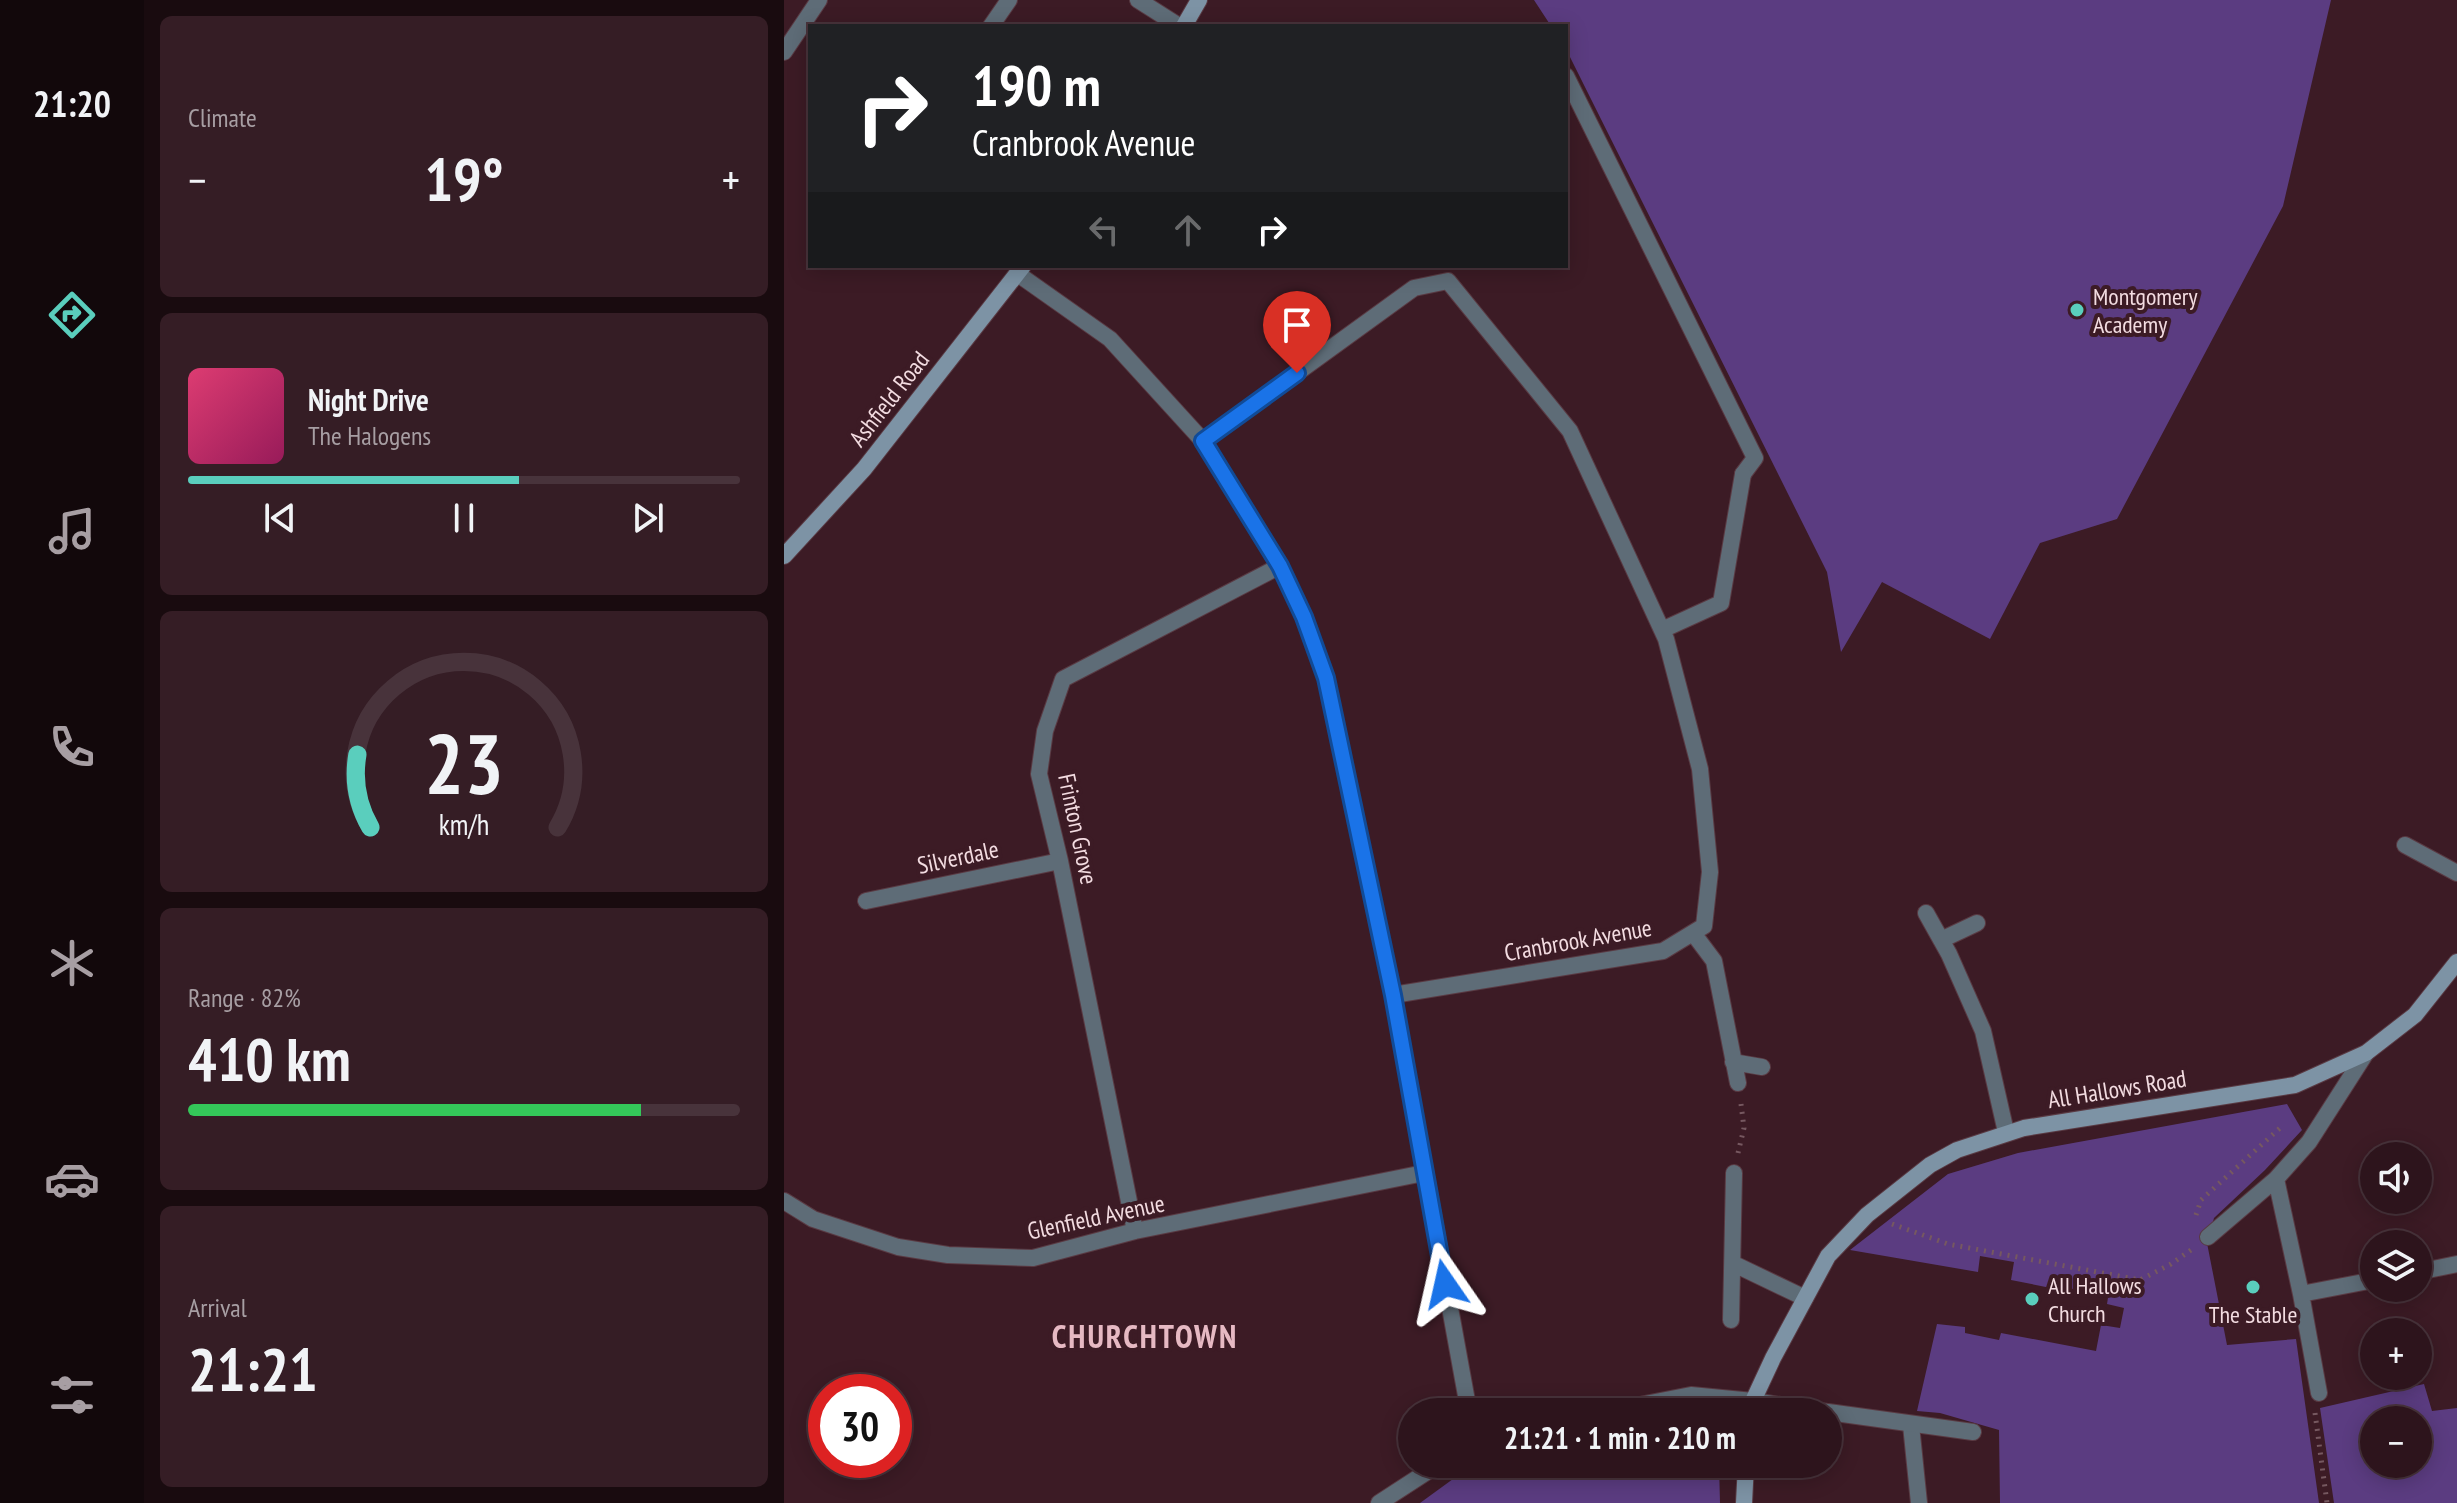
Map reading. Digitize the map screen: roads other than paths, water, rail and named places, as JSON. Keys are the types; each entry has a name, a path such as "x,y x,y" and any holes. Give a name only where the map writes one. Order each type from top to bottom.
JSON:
{"street":[{"path":"784,52 819,0"},
{"path":"992,24 1009,0"},
{"path":"1138,0 1179,24"},
{"path":"1183,24 1199,0"},
{"path":"1568,80 1755,458 1743,474 1721,603 1662,630"},
{"path":"1021,270 1110,339 1203,441 1280,566 1304,617 1326,678 1393,995 1466,1398"},
{"name":"Ashfield Road","path":"784,556 864,469 1021,270"},
{"path":"1203,441 1414,288 1449,274 1570,431 1662,630 1700,769 1710,872 1704,926 1693,933 1714,961 1738,1083"},
{"name":"Frinton Grove","path":"1135,1231 1060,861 1039,774 1045,731 1063,679 1280,566"},
{"path":"2405,845 2457,873"},
{"name":"Silverdale","path":"866,901 1060,861"},
{"path":"1926,913 1969,995 1983,1031 2006,1132"},
{"path":"1941,940 1977,923"},
{"name":"Cranbrook Avenue","path":"1393,995 1663,951 1693,933"},
{"name":"All Hallows Road","path":"1757,1398 1828,1256 1867,1215 1930,1165 1957,1150 2006,1132 2295,1085 2366,1053 2415,1015 2457,962"},
{"path":"2208,1237 2276,1179 2309,1142 2366,1053"},
{"path":"1733,1062 1762,1067"},
{"name":"Glenfield Avenue","path":"784,1201 813,1219 898,1247 948,1255 1033,1258 1135,1231 1424,1173"},
{"path":"1731,1320 1734,1173"},
{"path":"2276,1179 2319,1393"},
{"path":"1734,1264 1805,1298"},
{"path":"2432,1269 2457,1264"},
{"path":"2301,1294 2360,1283"},
{"path":"1676,1398 1691,1395 1708,1398"},
{"path":"1842,1414 1973,1432"},
{"path":"1911,1425 1919,1503"},
{"path":"1379,1503 1417,1478"},
{"path":"1744,1503 1745,1478"}],"place":[{"name":"Montgomery Academy","path":"2077,310"},
{"name":"The Stable","path":"2253,1287"},
{"name":"All Hallows Church","path":"2032,1299"}],"district":[{"name":"CHURCHTOWN","path":"1145,1336"}]}
